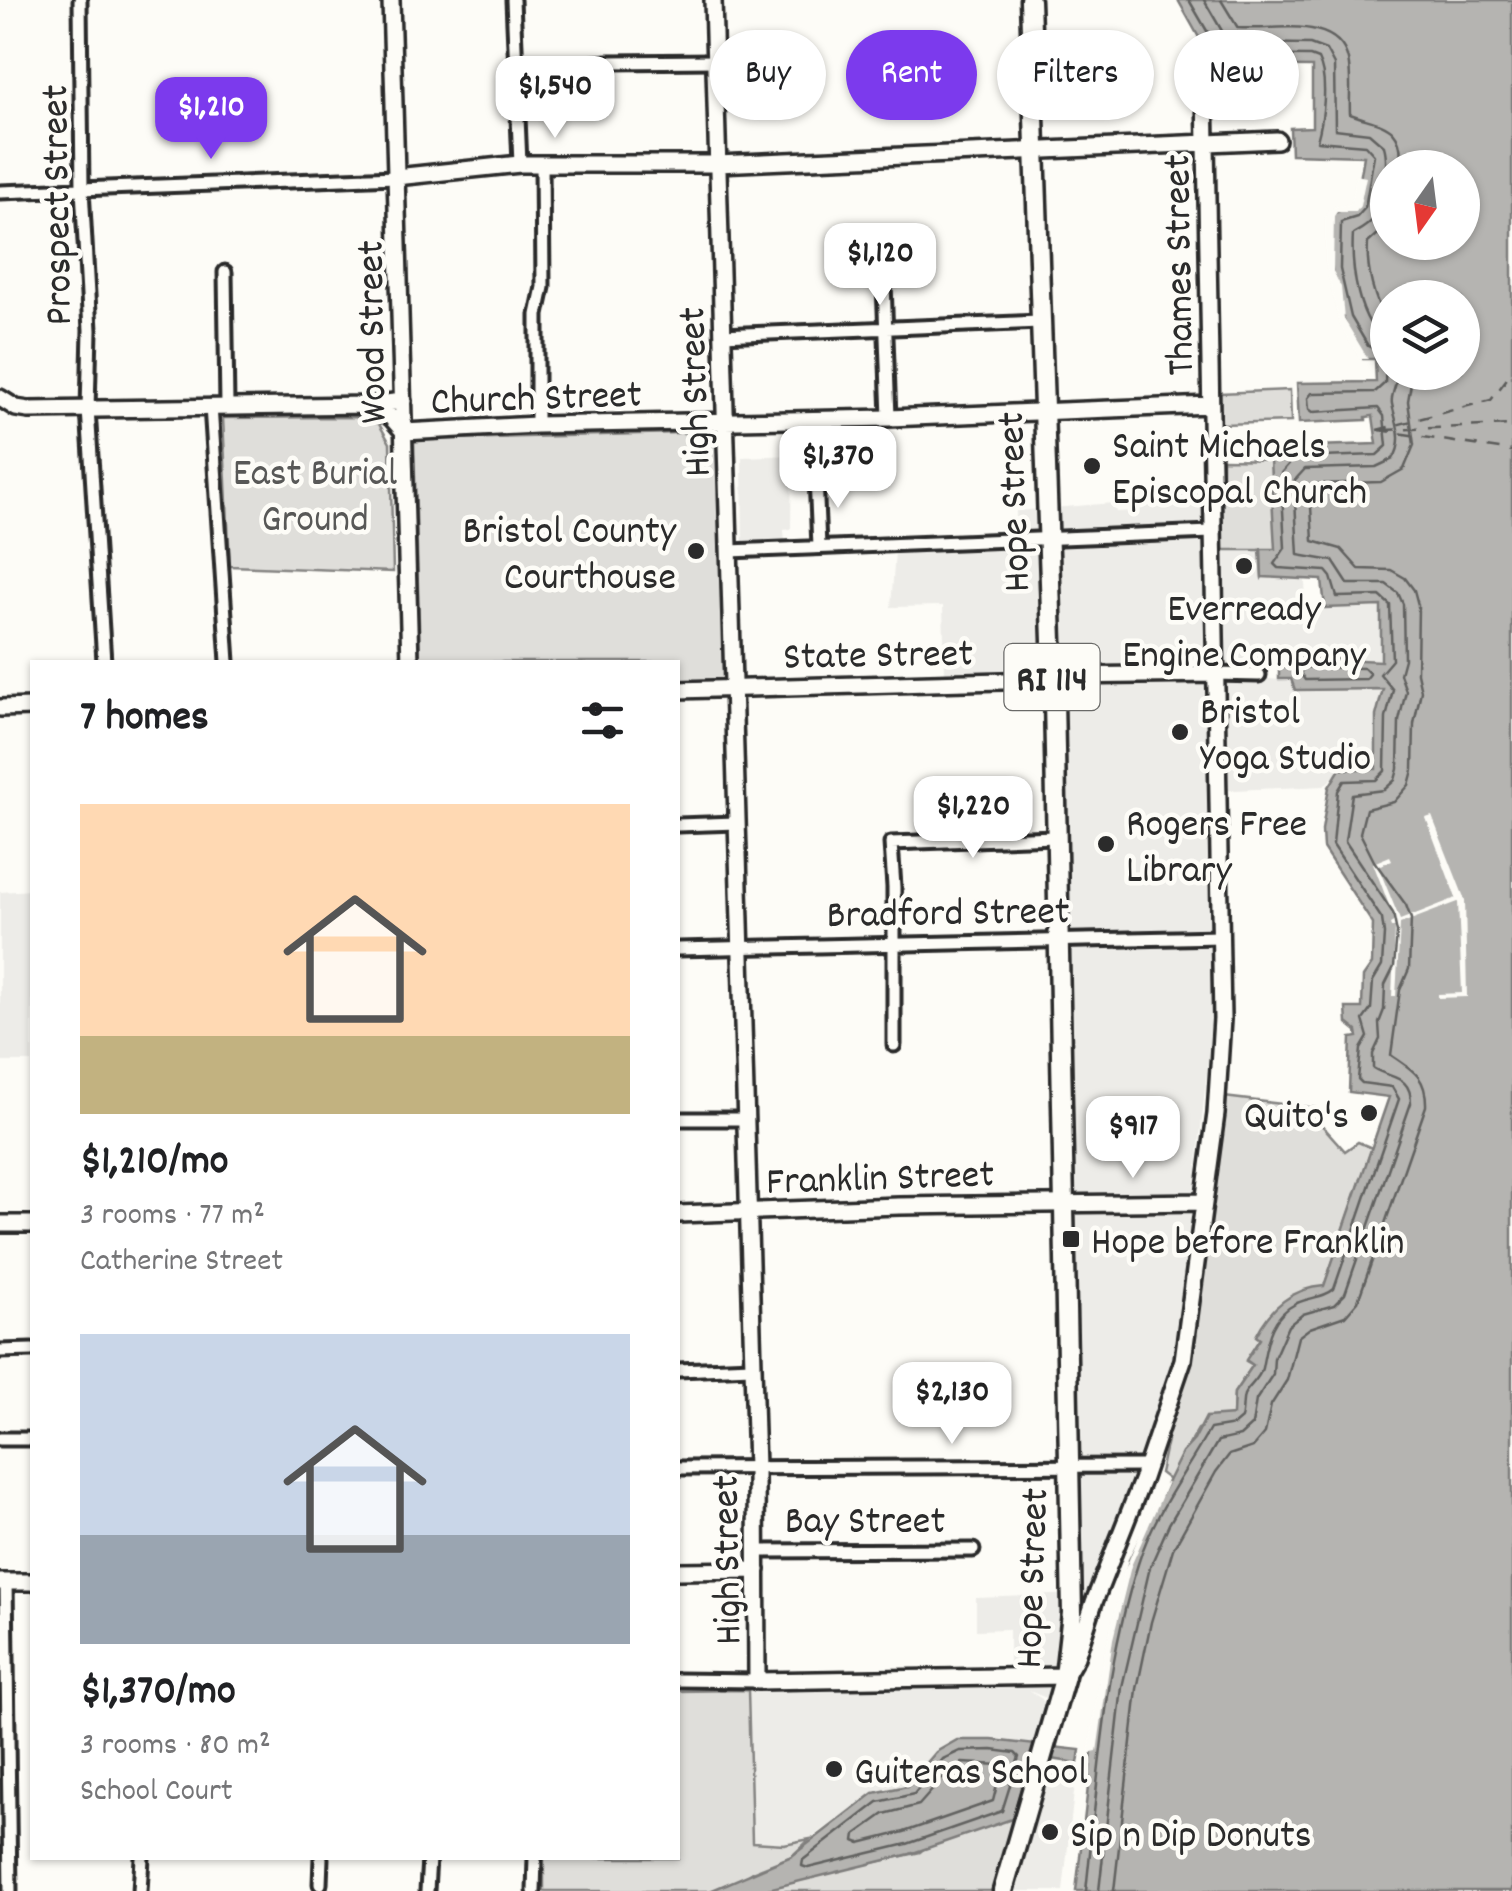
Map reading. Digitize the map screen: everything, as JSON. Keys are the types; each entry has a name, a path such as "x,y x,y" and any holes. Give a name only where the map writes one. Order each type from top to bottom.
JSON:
{"main road":[{"name":"Hope Street","path":"1004,1891 1066,1676 1072,1608 1059,939 1030,0"}],"street":[{"name":"Prospect Street","path":"80,0 82,189 90,330 88,408 104,660"},
{"name":"Wood Street","path":"390,0 410,660"},
{"path":"513,0 520,164"},
{"name":"High Street","path":"712,0 713,30"},
{"path":"562,66 710,61"},
{"name":"High Street","path":"716,120 756,1468 757,1681"},
{"name":"Thames Street","path":"1066,1676 1148,1466 1183,1360 1220,1062 1206,120"},
{"path":"0,192 396,177 520,164 717,164 1278,140"},
{"path":"537,425 537,316 543,288 542,164"},
{"path":"884,256 890,418"},
{"path":"226,272 219,406 228,660"},
{"path":"722,335 1039,322"},
{"path":"0,398 22,410 369,406 402,401"},
{"name":"Church Street","path":"404,432 1210,405"},
{"path":"369,406 390,416 404,432"},
{"path":"816,476 819,547"},
{"path":"729,550 1212,532"},
{"name":"State Street","path":"680,690 1052,677 1259,675"},
{"path":"0,708 30,707"},
{"path":"680,825 737,823"},
{"path":"894,1045 891,843 1056,837"},
{"name":"Bradford Street","path":"680,949 1221,938"},
{"path":"680,1119 745,1119"},
{"name":"Franklin Street","path":"680,1214 1204,1202"},
{"path":"0,1224 30,1224"},
{"path":"0,1351 30,1350"},
{"path":"680,1370 752,1367"},
{"path":"0,1440 30,1439"},
{"path":"680,1468 1148,1466"},
{"name":"Bay Street","path":"757,1551 973,1550"},
{"path":"680,1571 757,1570"},
{"path":"10,1891 3,1582 30,1582"},
{"path":"1072,1608 1094,1602"},
{"path":"680,1680 1066,1676"},
{"path":"140,1891 142,1860"},
{"path":"320,1884 321,1860"},
{"path":"427,1891 428,1860"},
{"path":"534,1860 534,1891"}],"shaded area":[{"path":"792,455 791,529 784,530 785,543 743,545 742,457"},
{"path":"1204,486 1208,551 1261,549 1305,579 1306,607 1381,605 1382,661 1294,657 1292,667 1270,666 1269,679 1383,689 1376,716 1376,770 1341,769 1324,786 1214,791 1215,994 1173,1396 1066,1706 1029,1691 1042,1699 1046,1708 1034,1744 957,1740 936,1752 907,1786 874,1793 810,1839 784,1844 747,1842 744,1687 1009,1682 1009,1629 976,1630 976,1598 1078,1594 1053,671 945,674 943,606 891,607 895,551 890,539 1015,535 1016,511 1113,503 1116,512 1134,511 1138,492"},
{"path":"30,890 30,1062 0,1062 0,892"},
{"path":"1049,1769 1076,1774 1063,1891 1012,1891"}],"green space":[{"path":"1290,390 1291,422 1221,424 1220,393"},
{"name":"East Burial Ground","path":"361,417 379,424 390,443 393,572 230,566 223,418"},
{"path":"717,432 724,681 680,682 680,660 420,660 414,440"},
{"path":"1222,459 1279,460 1279,546 1262,577 1260,550 1222,550"},
{"path":"1224,1097 1315,1108 1320,1123 1345,1151 1358,1142 1372,1148 1324,1287 1260,1338 1246,1361 1253,1365 1234,1393 1233,1416 1198,1429 1169,1480 1160,1473 1170,1426 1192,1359"},
{"path":"748,1690 752,1842 784,1844 810,1839 792,1856 754,1871 726,1891 544,1891 544,1860 680,1860 680,1691"},
{"path":"1021,1800 995,1891 748,1891 920,1852 931,1842 994,1820"}],"water":[{"path":"1178,0 1512,0 1512,1891 1076,1891 1100,1683 1129,1560 1182,1453 1206,1417 1233,1415 1234,1393 1253,1365 1246,1360 1260,1339 1256,1336 1268,1316 1293,1295 1324,1286 1389,1097 1349,1092 1351,1038 1358,1037 1347,1023 1346,1008 1362,1008 1363,977 1372,964 1373,924 1323,848 1322,830 1329,787 1340,769 1376,769 1376,716 1383,689 1295,690 1291,679 1279,679 1279,667 1291,667 1294,657 1381,661 1381,606 1325,608 1322,580 1262,577 1261,549 1275,549 1270,460 1283,460 1283,447 1377,444 1373,416 1366,420 1299,423 1297,383 1370,382 1370,390 1480,390 1480,280 1370,280 1370,359 1363,359 1335,290 1330,215 1356,204 1364,156 1291,154 1290,128 1312,127 1312,67 1299,67 1299,30 1195,30"},
{"path":"957,1740 1080,1750 1078,1763 1031,1756 1012,1819 910,1854 760,1891 710,1891 792,1856 874,1793 907,1786 936,1752"}],"pier":[{"path":"1356,175 1366,177 1360,206 1356,212 1337,212 1334,216 1333,271 1341,287 1344,319 1368,359 1360,359 1339,324 1325,262 1325,219 1336,206 1351,204"},
{"path":"1432,816 1465,900 1467,997 1438,998 1438,994 1462,993 1458,902 1400,924 1396,996 1392,996 1395,927 1390,924 1395,921 1373,863 1390,856 1392,860 1378,866 1400,920 1456,898 1426,818"},
{"path":"1168,1482 1131,1566 1113,1639 1097,1752 1088,1754 1099,1677 1123,1574 1159,1488"}],"ferry route":[{"path":"1377,430 1491,400 1512,372"},
{"path":"1384,430 1512,425"},
{"path":"1379,430 1512,451"}],"place":[{"name":"Saint Michaels Episcopal Church","path":"1092,466"},
{"name":"Bristol County Courthouse","path":"696,551"},
{"name":"Everready Engine Company","path":"1244,566"},
{"name":"Bristol Yoga Studio","path":"1180,732"},
{"name":"Rogers Free Library","path":"1106,844"},
{"name":"Quito's","path":"1369,1113"},
{"name":"Hope before Franklin","path":"1071,1239"},
{"name":"Guiteras School","path":"834,1769"},
{"name":"Sip n Dip Donuts","path":"1050,1832"}]}
